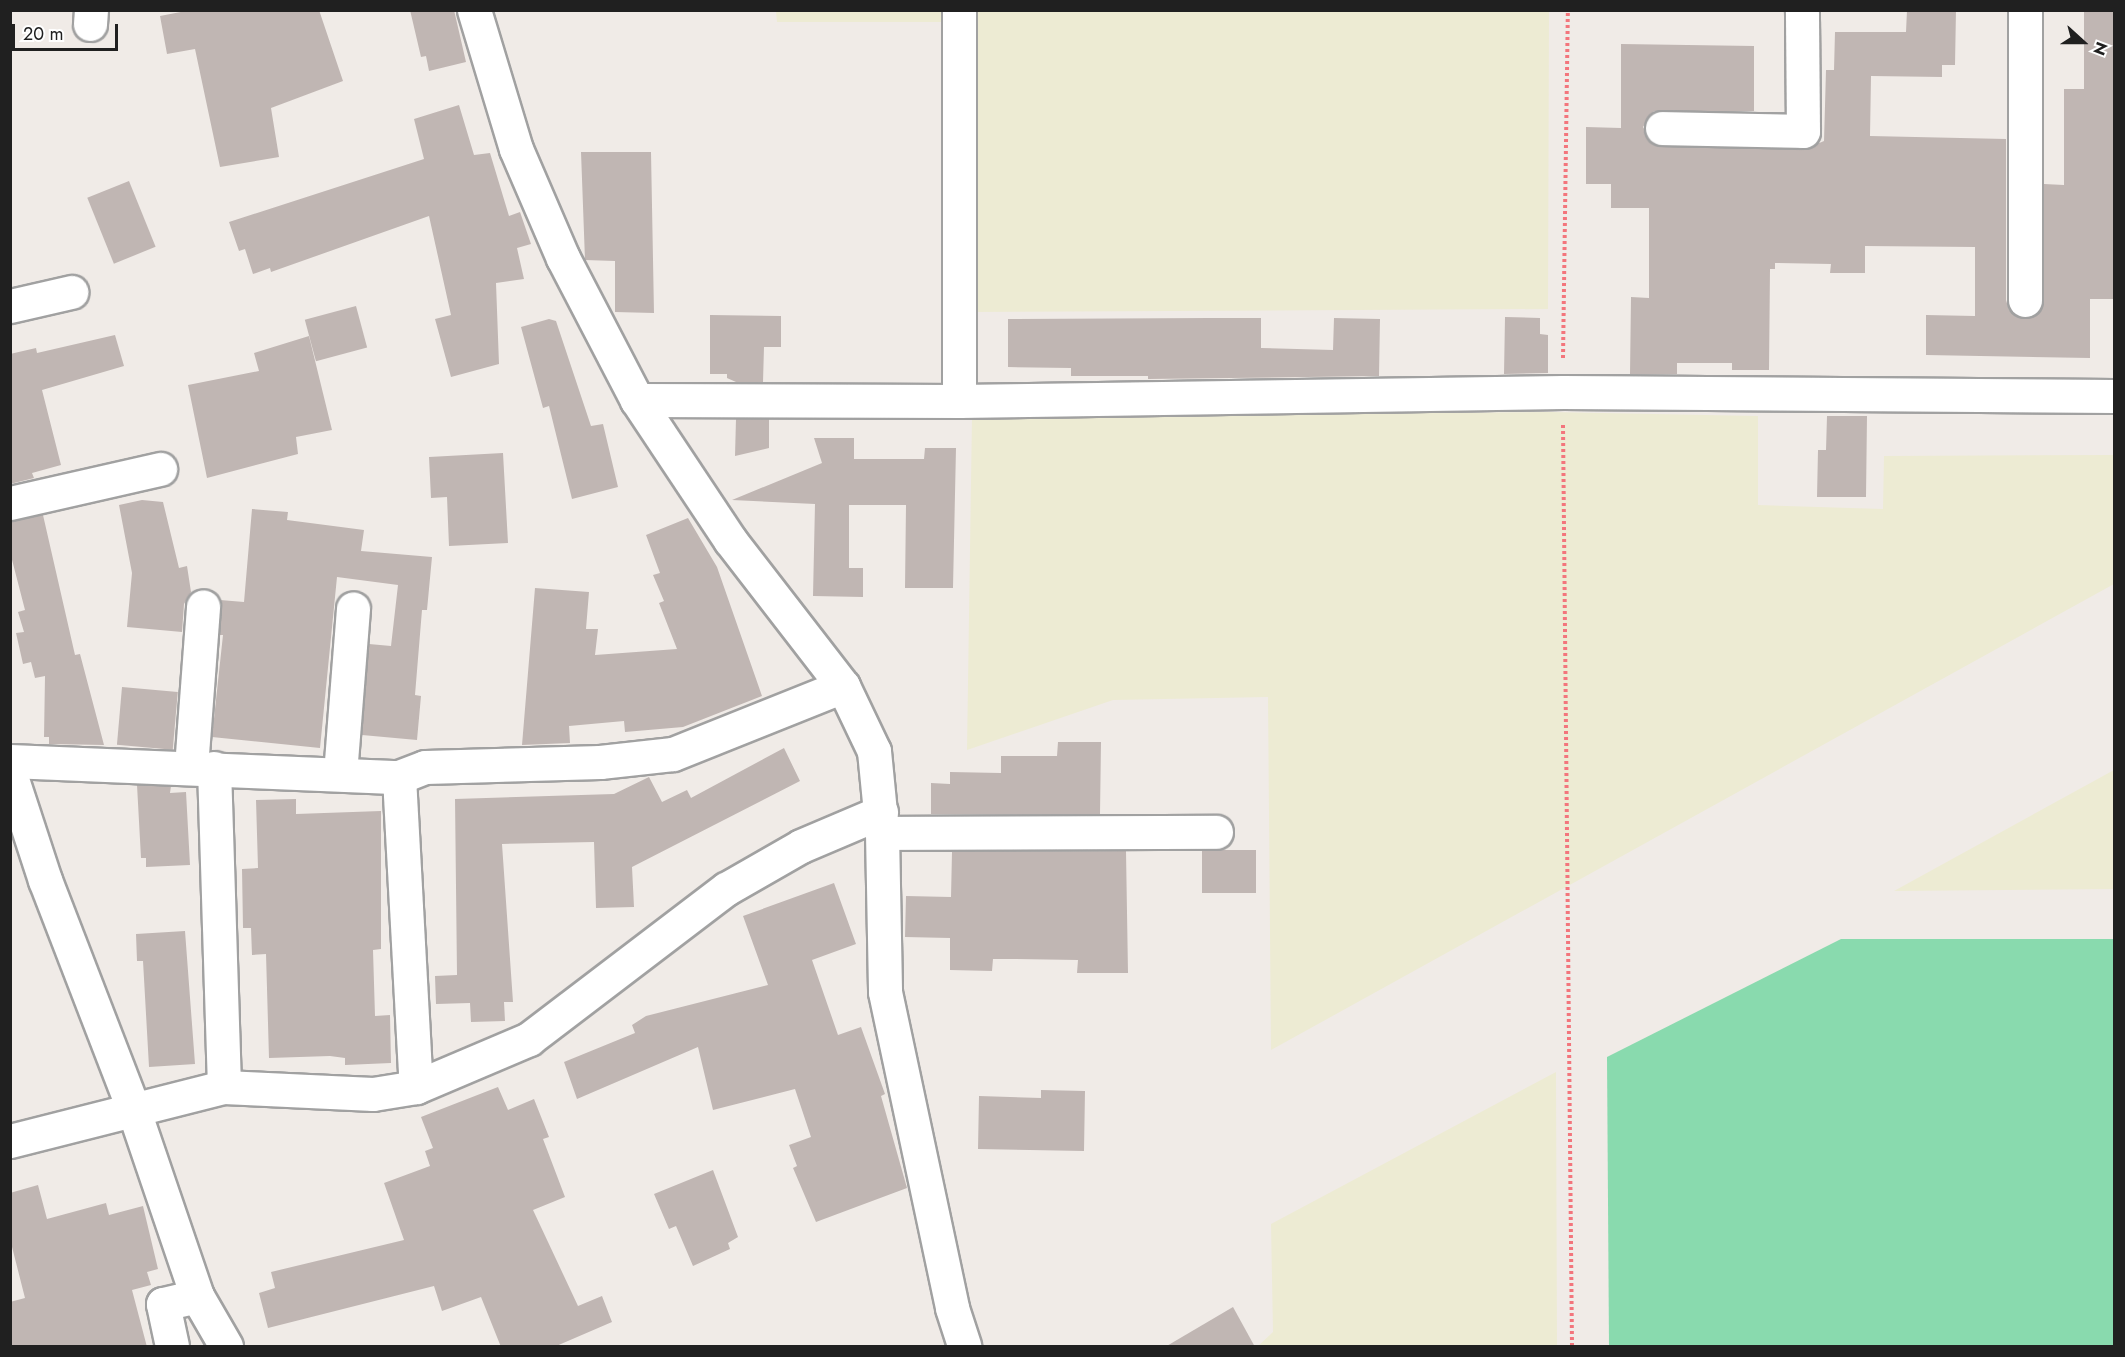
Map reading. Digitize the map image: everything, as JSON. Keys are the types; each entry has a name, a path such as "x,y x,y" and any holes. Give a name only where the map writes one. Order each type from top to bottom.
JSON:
{"street":[{"path":"474,10 516,149 563,258 637,400 730,540 843,686 874,751 881,822 885,992 952,1308 964,1347"},
{"path":"959,401 960,10"},
{"path":"1662,128 1803,131 1802,10"},
{"path":"2025,10 2025,300"},
{"path":"10,306 71,292"},
{"path":"637,400 959,401 1563,392 2115,396"},
{"path":"10,503 160,469"},
{"path":"203,606 203,768 224,1087"},
{"path":"340,774 353,609"},
{"path":"10,761 399,777 425,767 600,762 673,754 843,686"},
{"path":"10,774 45,880 134,1111 197,1296 226,1347"},
{"path":"399,777 416,1087"},
{"path":"10,1141 224,1087 373,1094 416,1087 529,1039 726,889 801,846 881,822 1216,832"},
{"path":"172,1347 163,1304 197,1296"}],"path":[{"path":"1568,10 1563,392 1572,1347"}],"shaded area":[{"path":"776,11 1549,11 1548,309 973,312 959,22 777,22"},
{"path":"1549,412 1758,416 1758,505 1883,509 1884,456 2114,455 2114,584 1271,1050 1268,697 1113,700 967,750 972,416"},
{"path":"2114,770 2114,889 1894,891"},
{"path":"1556,1072 1557,1346 1258,1346 1273,1332 1271,1224"}],"green space":[{"path":"1841,939 2114,939 2114,1346 1609,1346 1607,1057"}],"building":[{"path":"191,10 319,10 343,81 271,108 279,157 220,167 195,49 167,54 160,16"},
{"path":"410,10 454,10 466,62 429,71 426,56 421,57"},
{"path":"1907,10 1956,10 1955,65 1942,65 1942,77 1871,76 1870,136 2006,139 2006,300 2009,310 2024,319 2035,316 2044,301 2044,184 2064,185 2064,89 2084,89 2084,10 2115,10 2115,299 2090,299 2090,358 1926,355 1926,315 1975,316 1975,247 1865,246 1865,273 1830,273 1831,264 1775,263 1775,269 1770,269 1769,370 1732,370 1732,363 1677,363 1677,374 1630,374 1631,297 1649,298 1649,208 1611,208 1611,184 1586,184 1586,127 1621,128 1621,44 1754,46 1754,111 1654,111 1643,127 1653,144 1803,150 1824,141 1826,70 1834,70 1835,32 1906,32"},
{"path":"459,105 474,155 490,153 509,216 520,212 531,244 517,248 524,279 496,283 499,364 451,377 435,319 451,315 429,216 271,272 270,268 253,274 245,249 239,251 229,222 424,159 414,119"},
{"path":"581,152 651,152 654,313 615,312 615,261 585,260"},
{"path":"129,181 156,247 114,264 87,198"},
{"path":"356,306 367,348 316,361 305,320"},
{"path":"710,315 781,316 781,347 764,347 763,382 736,382 727,378 727,374 710,374"},
{"path":"1505,317 1540,318 1540,334 1548,335 1548,373 1504,374"},
{"path":"1261,318 1261,348 1333,350 1334,318 1380,319 1379,376 1148,379 1148,376 1071,376 1071,368 1008,367 1008,319"},
{"path":"549,319 556,321 591,426 603,424 618,487 572,499 549,406 543,408 521,327"},
{"path":"115,335 124,366 42,390 61,465 32,473 34,478 10,484 10,354 36,348 37,353"},
{"path":"309,336 332,430 296,437 298,454 207,478 188,385 259,371 254,353"},
{"path":"1827,416 1867,416 1866,497 1817,497 1818,450 1826,450"},
{"path":"736,419 769,419 769,448 735,456"},
{"path":"814,438 854,438 854,459 924,459 925,448 956,448 953,588 905,588 906,505 849,505 849,568 863,568 863,597 813,596 815,504 732,500 822,463"},
{"path":"503,453 508,543 449,546 447,497 431,498 429,457"},
{"path":"142,500 163,502 179,568 187,566 191,592 184,604 182,632 127,627 132,573 119,505"},
{"path":"252,509 288,512 287,520 364,530 361,551 432,557 427,610 422,610 415,695 421,696 417,740 362,735 369,644 391,646 398,585 337,577 320,748 212,737 223,635 220,635 220,600 244,602"},
{"path":"43,515 75,655 80,654 104,745 49,744 49,737 44,737 45,676 35,678 31,662 23,664 16,633 24,632 18,612 25,610 10,552 10,521"},
{"path":"688,518 717,567 762,696 683,727 625,732 624,721 569,726 570,743 522,745 535,588 589,592 586,629 598,629 595,655 677,649 659,603 664,601 653,575 660,573 646,535"},
{"path":"122,687 178,692 173,750 117,745"},
{"path":"1058,742 1101,742 1100,814 931,814 931,783 950,784 950,772 1001,773 1001,756 1057,756"},
{"path":"784,748 800,781 632,867 634,907 596,908 594,842 502,844 513,1002 504,1002 505,1021 471,1022 470,1003 436,1004 435,976 457,975 455,799 614,794 649,777 662,802 687,790 691,798"},
{"path":"137,785 171,786 170,793 186,792 190,865 146,867 146,858 141,858"},
{"path":"296,799 296,814 381,811 381,949 373,950 375,1016 390,1015 391,1063 345,1065 345,1058 330,1056 269,1058 266,954 252,955 251,928 243,928 242,869 258,868 256,800"},
{"path":"1202,850 1256,850 1256,893 1202,893"},
{"path":"1126,851 1128,973 1077,973 1078,960 993,959 992,971 950,970 950,938 905,937 906,896 951,897 952,852"},
{"path":"834,883 856,944 812,960 838,1035 861,1027 885,1094 881,1096 907,1188 816,1222 793,1168 797,1166 789,1145 811,1137 795,1089 713,1110 698,1047 577,1099 564,1062 635,1033 632,1025 646,1016 768,985 743,916"},
{"path":"185,931 195,1064 149,1067 143,961 137,961 136,934"},
{"path":"498,1087 508,1110 534,1099 549,1137 543,1139 565,1197 533,1210 578,1306 602,1296 612,1322 554,1347 501,1347 481,1297 442,1311 434,1286 268,1328 259,1293 275,1288 271,1272 404,1240 384,1183 430,1166 425,1151 433,1148 421,1117"},
{"path":"1041,1090 1085,1091 1084,1151 978,1149 979,1096 1041,1098"},
{"path":"713,1170 738,1237 728,1243 730,1249 693,1266 676,1226 669,1229 654,1194"},
{"path":"38,1185 47,1219 106,1203 109,1215 143,1206 158,1269 147,1272 151,1285 132,1290 147,1347 10,1347 10,1302 25,1298 10,1239 10,1193"},
{"path":"1233,1307 1255,1347 1165,1347"}]}
